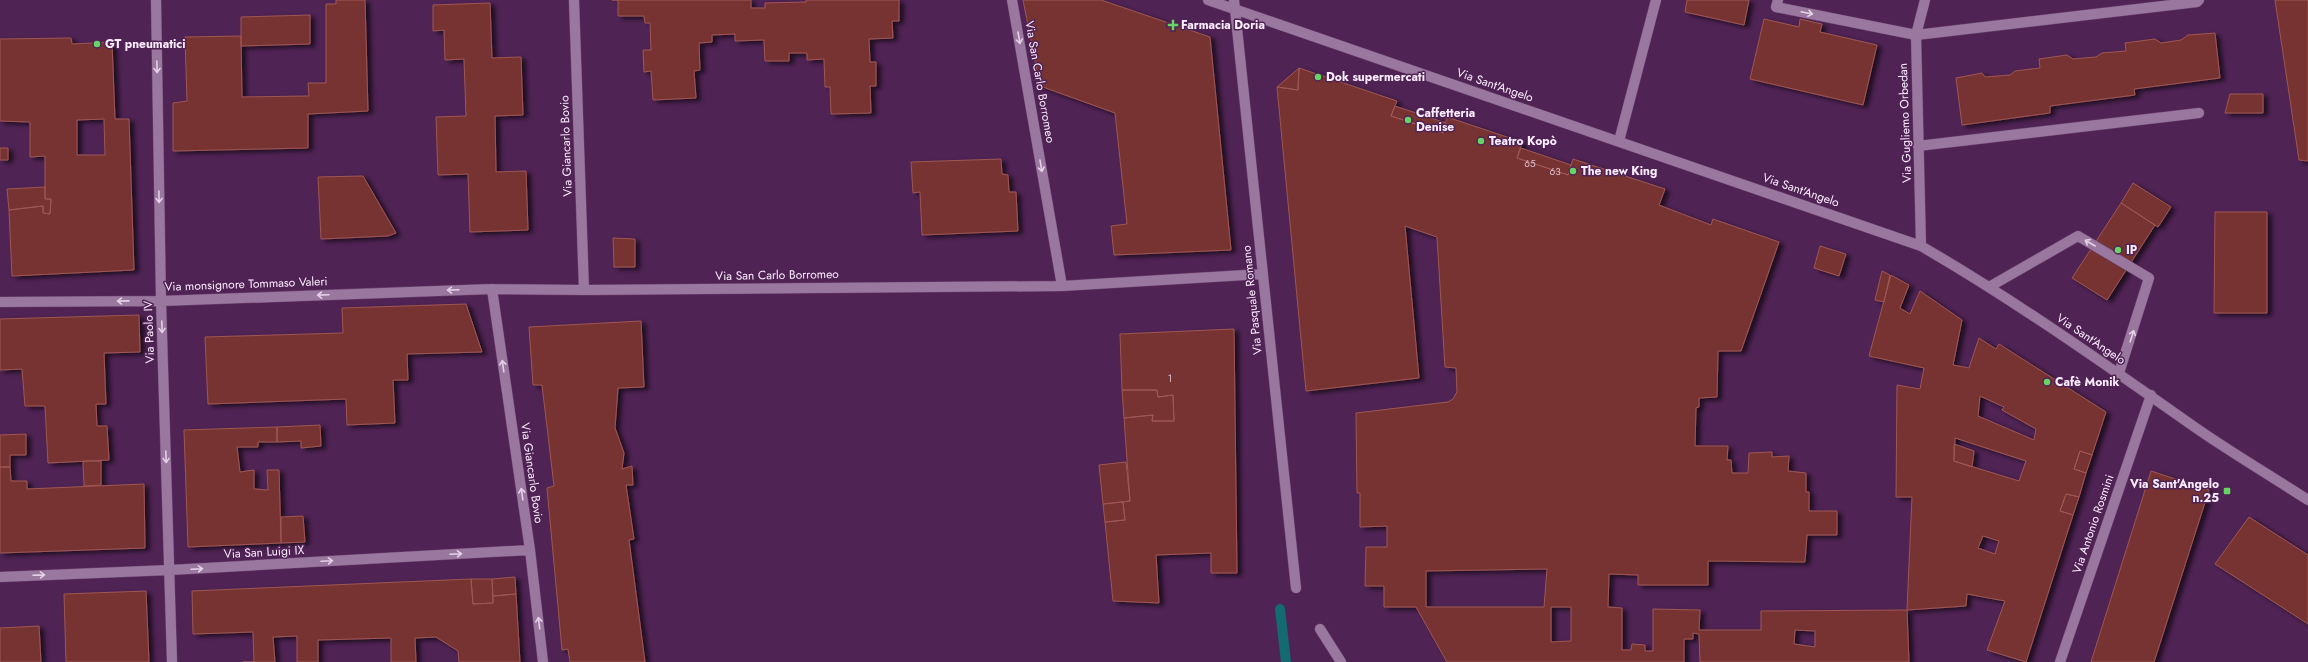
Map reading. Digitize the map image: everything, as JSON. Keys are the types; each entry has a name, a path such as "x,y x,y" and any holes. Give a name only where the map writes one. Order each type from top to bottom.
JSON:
{"street":[{"name":"Via Paolo IV","path":"156,0 160,301 172,662"},
{"name":"Via Giancarlo Bovio","path":"574,0 584,290"},
{"name":"Via San Carlo Borromeo","path":"1012,0 1062,286"},
{"name":"Via Sant'Angelo","path":"1208,0 1235,4 1619,141 1922,246 1989,287 2119,373 2197,429 2308,500"},
{"path":"1619,141 1656,0"},
{"path":"1778,0 1776,7 1916,35 2197,2 2199,0"},
{"name":"Via Gugliemo Orbedan","path":"1922,246 1916,35 1925,0"},
{"name":"Via Pasquale Romano","path":"1235,4 1296,588"},
{"path":"1918,146 2199,113"},
{"path":"1989,287 2078,236 2150,278 2119,373"},
{"name":"Via San Carlo Borromeo","path":"492,289 584,290 1062,286 1262,274"},
{"name":"Via monsignore Tommaso Valeri","path":"0,302 160,301 492,289"},
{"name":"Via Giancarlo Bovio","path":"492,289 530,550 543,662"},
{"name":"Via Antonio Rosmini","path":"2060,662 2151,395"},
{"name":"Via San Luigi IX","path":"0,577 170,570 530,550"},
{"path":"1320,630 1341,662"}],"building":[{"path":"336,0 365,0 368,111 308,114 308,148 173,151 173,103 187,101 185,37 241,36 242,97 309,96 308,83 326,83 326,4 336,4"},
{"path":"618,0 751,0 751,8 765,8 765,3 806,2 806,0 899,0 899,21 892,21 893,38 869,39 870,62 876,62 876,86 870,86 871,113 831,114 830,87 825,87 824,59 807,60 807,53 789,53 789,61 765,61 764,40 735,41 735,34 712,35 712,42 699,43 700,70 694,71 696,98 653,100 651,71 644,72 643,50 651,50 650,23 645,23 644,16 618,16"},
{"path":"1023,0 1101,0 1210,37 1231,250 1114,255 1111,226 1127,224 1115,113 1040,86"},
{"path":"1687,0 1749,0 1744,25 1685,12"},
{"path":"2275,0 2308,0 2308,161 2299,160"},
{"path":"490,3 492,58 521,57 523,115 495,116 496,172 526,171 528,230 470,232 468,174 438,175 436,117 466,116 464,59 445,60 444,30 433,31 433,5"},
{"path":"310,15 310,44 241,46 241,17"},
{"path":"1764,19 1799,27 1800,19 1822,24 1820,32 1877,45 1863,105 1750,79"},
{"path":"2215,33 2220,78 2134,89 2135,95 2050,106 2050,113 1962,125 1956,78 1982,73 1985,77 2010,75 2015,71 2040,68 2039,59 2067,55 2073,59 2096,57 2102,53 2126,51 2125,43 2155,39 2161,43 2181,40 2188,35"},
{"path":"71,38 72,44 112,42 115,119 129,119 134,270 12,276 9,210 43,206 43,213 50,214 51,199 45,199 45,156 30,157 30,122 0,121 0,39","holes":["104,119 105,155 77,155 77,120"]},
{"path":"1299,68 1397,101 1391,116 1443,133 1447,117 1522,142 1517,158 1568,175 1573,159 1665,189 1659,205 1711,225 1713,219 1779,242 1741,351 1718,351 1717,397 1699,398 1699,407 1696,408 1695,446 1728,446 1727,460 1731,460 1732,473 1748,473 1749,453 1772,452 1772,457 1789,456 1788,471 1806,473 1806,492 1809,492 1809,511 1837,511 1837,535 1807,535 1805,562 1708,561 1708,585 1638,585 1638,575 1609,574 1608,607 1622,608 1622,650 1631,650 1632,644 1645,645 1645,651 1653,651 1653,609 1700,610 1699,630 1761,630 1761,611 1907,610 1909,662 1700,662 1699,634 1693,633 1693,639 1684,639 1684,662 1447,662 1416,607 1384,607 1384,586 1365,586 1366,547 1387,547 1387,526 1360,527 1360,493 1357,493 1356,413 1448,402 1453,399 1457,392 1456,368 1445,367 1437,237 1405,226 1419,378 1306,391 1277,87 1298,90","holes":["1547,569 1544,607 1426,607 1426,571","1551,607 1571,607 1571,641 1551,642","1795,630 1815,631 1815,647 1794,644"]},
{"path":"1299,68 1298,90 1277,87"},
{"path":"2230,94 2263,94 2263,113 2225,113"},
{"path":"1395,106 1446,123 1443,133 1391,116"},
{"path":"0,148 8,148 8,160 0,160"},
{"path":"1521,148 1571,165 1568,175 1517,158"},
{"path":"1001,159 1002,174 1008,175 1009,192 1016,192 1018,231 922,235 920,192 913,193 911,162"},
{"path":"363,176 396,233 388,236 321,239 318,177"},
{"path":"2133,183 2171,207 2158,227 2121,203"},
{"path":"45,187 45,199 51,199 50,214 43,213 43,206 9,210 7,189"},
{"path":"2121,203 2155,225 2107,300 2072,278"},
{"path":"2215,212 2267,212 2267,313 2214,313"},
{"path":"613,238 635,239 635,267 614,267"},
{"path":"1820,246 1846,254 1839,276 1814,268"},
{"path":"1882,271 1890,275 1884,302 1875,300"},
{"path":"1891,275 1909,285 1900,308 1910,314 1920,291 1962,320 1953,365 1969,368 1979,338 1996,349 1999,344 2106,412 2092,455 2080,451 2074,469 2086,473 2079,497 2066,494 2060,511 2073,515 2026,662 1987,650 2005,601 1967,594 1966,606 1907,610 1912,497 1896,497 1897,385 1920,389 1924,368 1869,356","holes":["1980,396 2004,407 2002,410 2036,429 2034,440 1978,416","1955,438 2026,461 2019,481 1954,461","1983,536 1999,541 1995,554 1978,548"]},
{"path":"466,304 482,352 407,354 408,380 393,380 395,423 347,425 346,399 208,404 205,337 343,333 342,308"},
{"path":"139,315 140,352 104,353 106,404 96,404 97,426 107,426 109,460 48,463 45,406 25,406 22,369 0,370 0,319"},
{"path":"641,321 644,387 618,388 615,428 624,453 622,469 632,466 633,485 626,485 634,539 629,540 645,662 570,662 568,649 562,650 547,488 554,486 542,385 533,385 529,327"},
{"path":"1234,329 1237,573 1211,573 1211,553 1156,555 1159,603 1113,601 1105,522 1125,520 1123,502 1130,501 1124,418 1153,415 1152,421 1174,421 1173,395 1158,397 1157,390 1122,390 1120,334"},
{"path":"1122,390 1157,390 1158,397 1173,395 1174,421 1152,421 1153,415 1124,418"},
{"path":"320,425 321,446 301,448 301,441 277,442 277,427"},
{"path":"277,427 277,442 258,442 258,447 237,447 240,472 254,470 254,489 268,490 267,470 279,470 281,543 188,547 184,430"},
{"path":"26,434 26,455 10,455 10,467 0,467 0,435"},
{"path":"1954,444 1974,451 1972,467 1954,461"},
{"path":"2080,451 2092,455 2086,473 2074,469"},
{"path":"83,461 101,461 101,485 84,486"},
{"path":"1126,462 1130,501 1103,504 1099,465"},
{"path":"0,467 10,467 11,481 27,481 27,489 144,484 145,548 0,553"},
{"path":"2151,471 2209,490 2154,662 2091,662"},
{"path":"2066,494 2079,497 2073,515 2060,511"},
{"path":"1123,502 1125,520 1105,522 1103,504"},
{"path":"303,516 305,542 281,543 281,517"},
{"path":"2249,517 2308,555 2308,624 2215,564"},
{"path":"515,577 516,594 493,596 492,579"},
{"path":"471,579 473,604 493,603 493,596 516,594 520,662 459,662 458,651 436,637 415,638 416,662 391,662 391,638 318,640 318,662 297,662 297,636 273,637 275,662 254,662 253,632 193,634 192,591"},
{"path":"471,579 492,579 493,603 473,604"},
{"path":"146,591 149,662 66,662 64,594"},
{"path":"39,626 41,662 0,662 0,628"}],"waterway":[{"path":"1280,609 1286,662"}],"place":[{"name":"Farmacia Doria","path":"1173,25"},
{"name":"GT pneumatici","path":"97,44"},
{"name":"Dok supermercati","path":"1318,77"},
{"name":"Caffetteria Denise","path":"1408,120"},
{"name":"Teatro Kopò","path":"1481,141"},
{"name":"The new King","path":"1573,171"},
{"name":"IP","path":"2118,250"},
{"name":"Cafè Monik","path":"2047,382"},
{"name":"Via Sant'Angelo n.25","path":"2227,491"}]}
